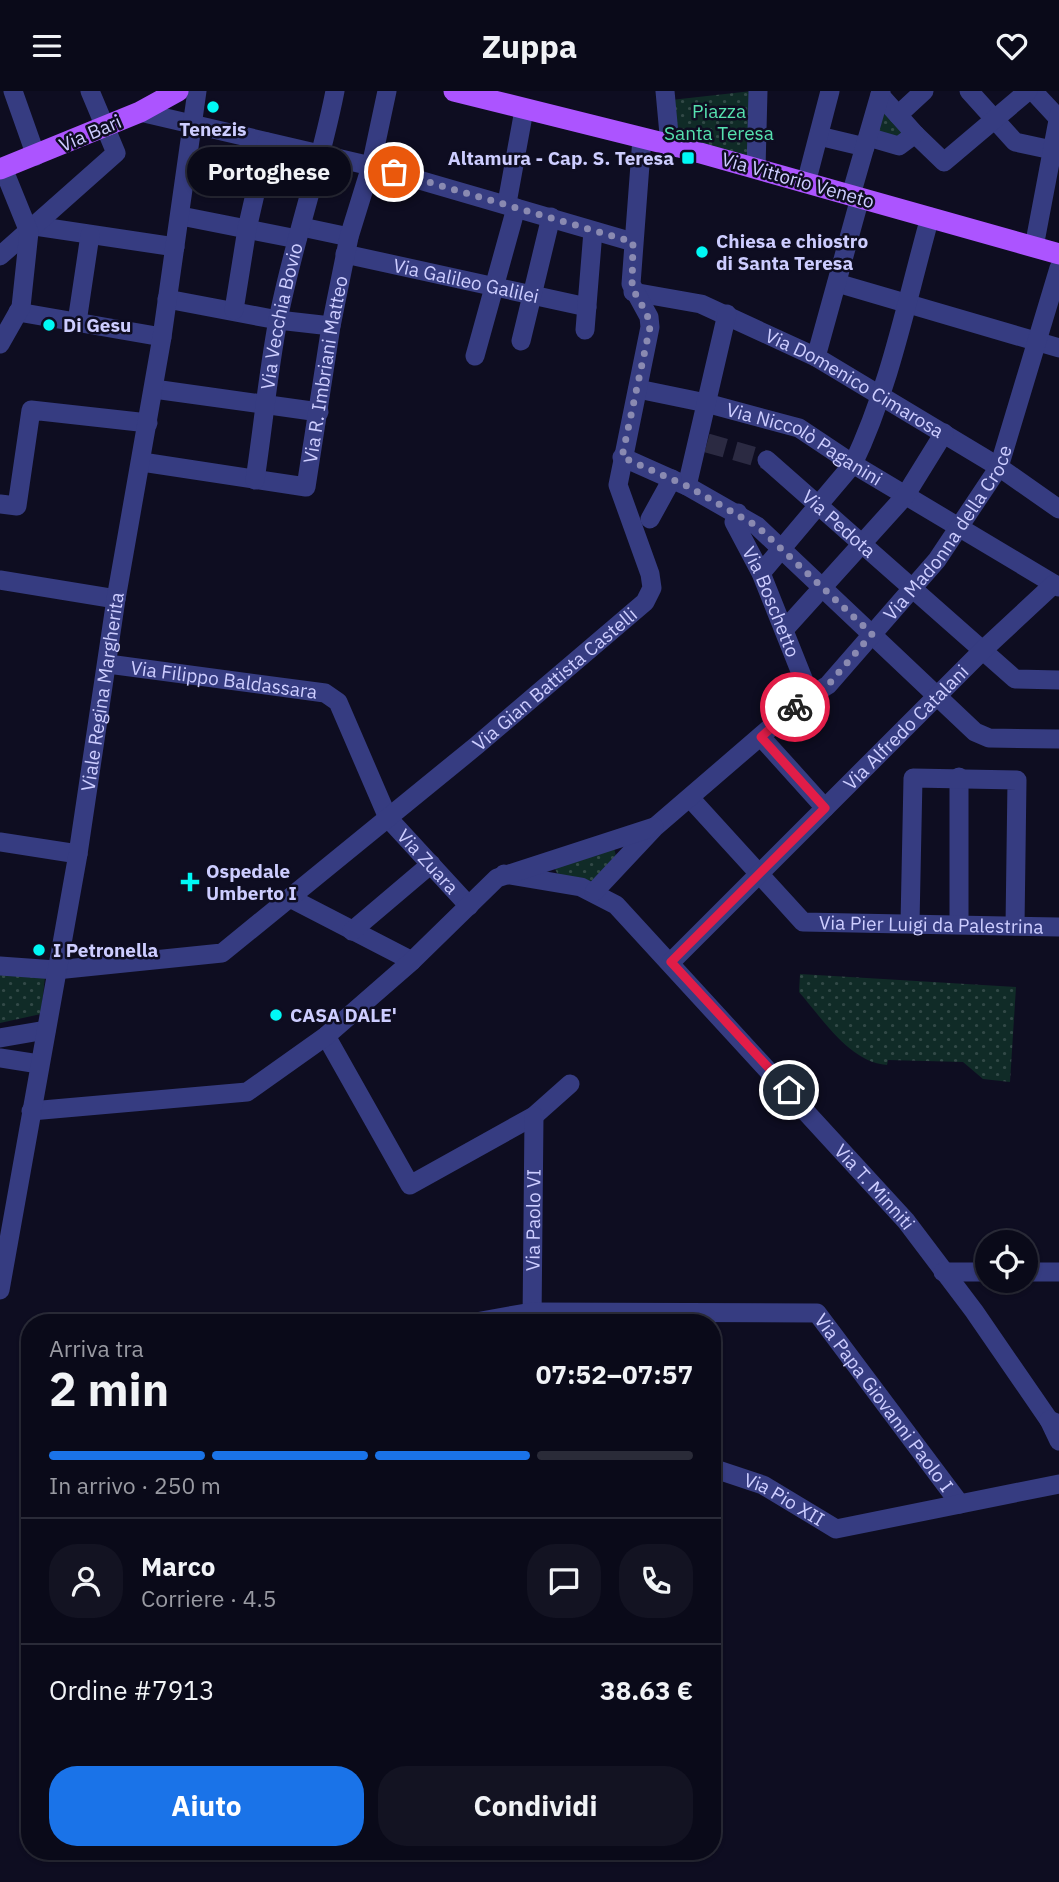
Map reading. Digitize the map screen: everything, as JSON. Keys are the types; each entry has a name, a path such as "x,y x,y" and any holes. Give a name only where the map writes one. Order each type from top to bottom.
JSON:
{"main road":[{"name":"Via Bari","path":"2,169 140,112 178,91"},
{"name":"Via Vittorio Veneto","path":"454,91 481,94 524,110 670,145 1059,254"}],"street":[{"path":"13,91 36,156"},
{"path":"0,256 116,153 90,91"},
{"name":"Viale Regina Margherita","path":"0,1290 78,854 117,599 181,216 197,91"},
{"name":"Via Vecchia Bovio","path":"255,480 278,320 299,233 323,154 335,91"},
{"name":"Via R. Imbriani Matteo","path":"142,462 306,487 331,326 347,245 371,166 387,91"},
{"path":"665,91 670,145"},
{"path":"755,169 758,91"},
{"path":"806,183 830,91"},
{"path":"898,115 924,91"},
{"path":"969,91 1015,142 1054,161"},
{"path":"881,93 915,134 944,162 1028,91"},
{"path":"1033,91 1059,117 1054,161 1034,247"},
{"path":"816,356 837,283 867,142 881,93"},
{"path":"475,356 511,205 524,110"},
{"path":"140,112 371,166 633,242"},
{"path":"819,136 899,146 915,134"},
{"name":"Via Gian Battista Castelli","path":"0,966 56,969 222,953 388,818 645,602 652,588 650,574 618,485 650,322 633,292 633,242 642,138"},
{"path":"234,310 247,229 267,142"},
{"path":"0,344 18,312 32,229 2,169"},
{"name":"Via Galileo Galilei","path":"181,216 247,229 299,233 533,296 587,307"},
{"path":"521,341 551,217"},
{"path":"761,573 853,464 880,393 930,217"},
{"path":"32,229 175,247"},
{"path":"585,330 593,231"},
{"path":"78,322 90,235"},
{"name":"Via Madonna della Croce","path":"594,892 655,827 810,696 828,685 937,560 999,467 1059,268"},
{"path":"837,283 1059,348"},
{"name":"Via Domenico Cimarosa","path":"633,292 689,300 727,314 816,356 999,467 1059,509"},
{"path":"167,299 278,320 331,326"},
{"path":"18,312 162,337"},
{"path":"650,519 680,482 703,441 706,403 727,314"},
{"path":"154,389 319,412"},
{"name":"Via Niccolò Paganini","path":"638,389 706,403 799,428 905,496 1057,585"},
{"path":"0,504 17,506 31,410 148,423"},
{"path":"783,630 862,547 905,496 944,433"},
{"path":"622,457 680,482 738,513 782,548 982,736 1059,739"},
{"name":"Via Pedota","path":"767,460 862,547 1015,679 1059,680"},
{"name":"Via Boschetto","path":"738,513 734,522 761,573 810,696"},
{"path":"0,580 117,599"},
{"name":"Via Alfredo Catalani","path":"671,962 940,696 983,650 1057,585"},
{"name":"Via Filippo Baldassara","path":"108,664 325,693 338,702 388,818"},
{"path":"761,737 825,808"},
{"path":"959,777 959,924"},
{"path":"910,923 912,778 959,777 1017,779 1016,926"},
{"name":"Via Pier Luigi da Palestrina","path":"690,798 762,873 803,922 1059,927"},
{"name":"Via Zuara","path":"388,818 469,906"},
{"name":"Via Madonna della Croce","path":"31,1111 247,1092 326,1036 412,961 504,874 655,827"},
{"path":"0,842 78,854"},
{"path":"352,931 431,864"},
{"name":"Via T. Minniti","path":"504,874 559,882 594,892 617,905 856,1163 906,1221 1054,1422 1059,1441"},
{"path":"290,898 412,961"},
{"path":"0,1038 46,1030"},
{"path":"326,1036 410,1185 534,1117 570,1084"},
{"path":"0,1058 39,1064"},
{"name":"Via Paolo VI","path":"532,1314 534,1117"},
{"path":"943,1272 975,1272"},
{"path":"1038,1272 1059,1272"},
{"name":"Via Papa Giovanni Paolo I","path":"721,1314 817,1313 960,1504"},
{"name":"Via Pio XII","path":"721,1471 763,1485 836,1529 1059,1483"}],"green space":[{"name":"Piazza Santa Teresa","path":"752,91 750,157 676,139 671,100"},
{"path":"881,100 911,134 898,143 872,135"},
{"path":"614,848 617,860 595,882 559,877 554,867"},
{"path":"0,974 45,977 41,1014 0,1023"},
{"path":"800,974 1016,987 1010,1082 983,1079 963,1062 888,1060 887,1065 860,1056 837,1037 799,992"}],"tunnel":[{"path":"707,443 767,460"}],"way so far":[{"path":"394,172 633,242 632,288 647,314 650,327 622,457 687,486 757,526 872,634 828,685 795,707"}],"place":[{"name":"Tenezis","path":"213,107"},
{"name":"Altamura - Cap. S. Teresa","path":"688,158"},
{"name":"Portoghese","path":"394,172"},
{"name":"Chiesa e chiostro di Santa Teresa","path":"702,252"},
{"name":"Di Gesu","path":"49,325"},
{"name":"Ospedale Umberto I","path":"190,882"},
{"name":"I Petronella","path":"39,950"},
{"name":"CASA DALE'","path":"276,1015"}],"route":[{"path":"789,1090 671,962 825,808 761,737 795,707"}]}
